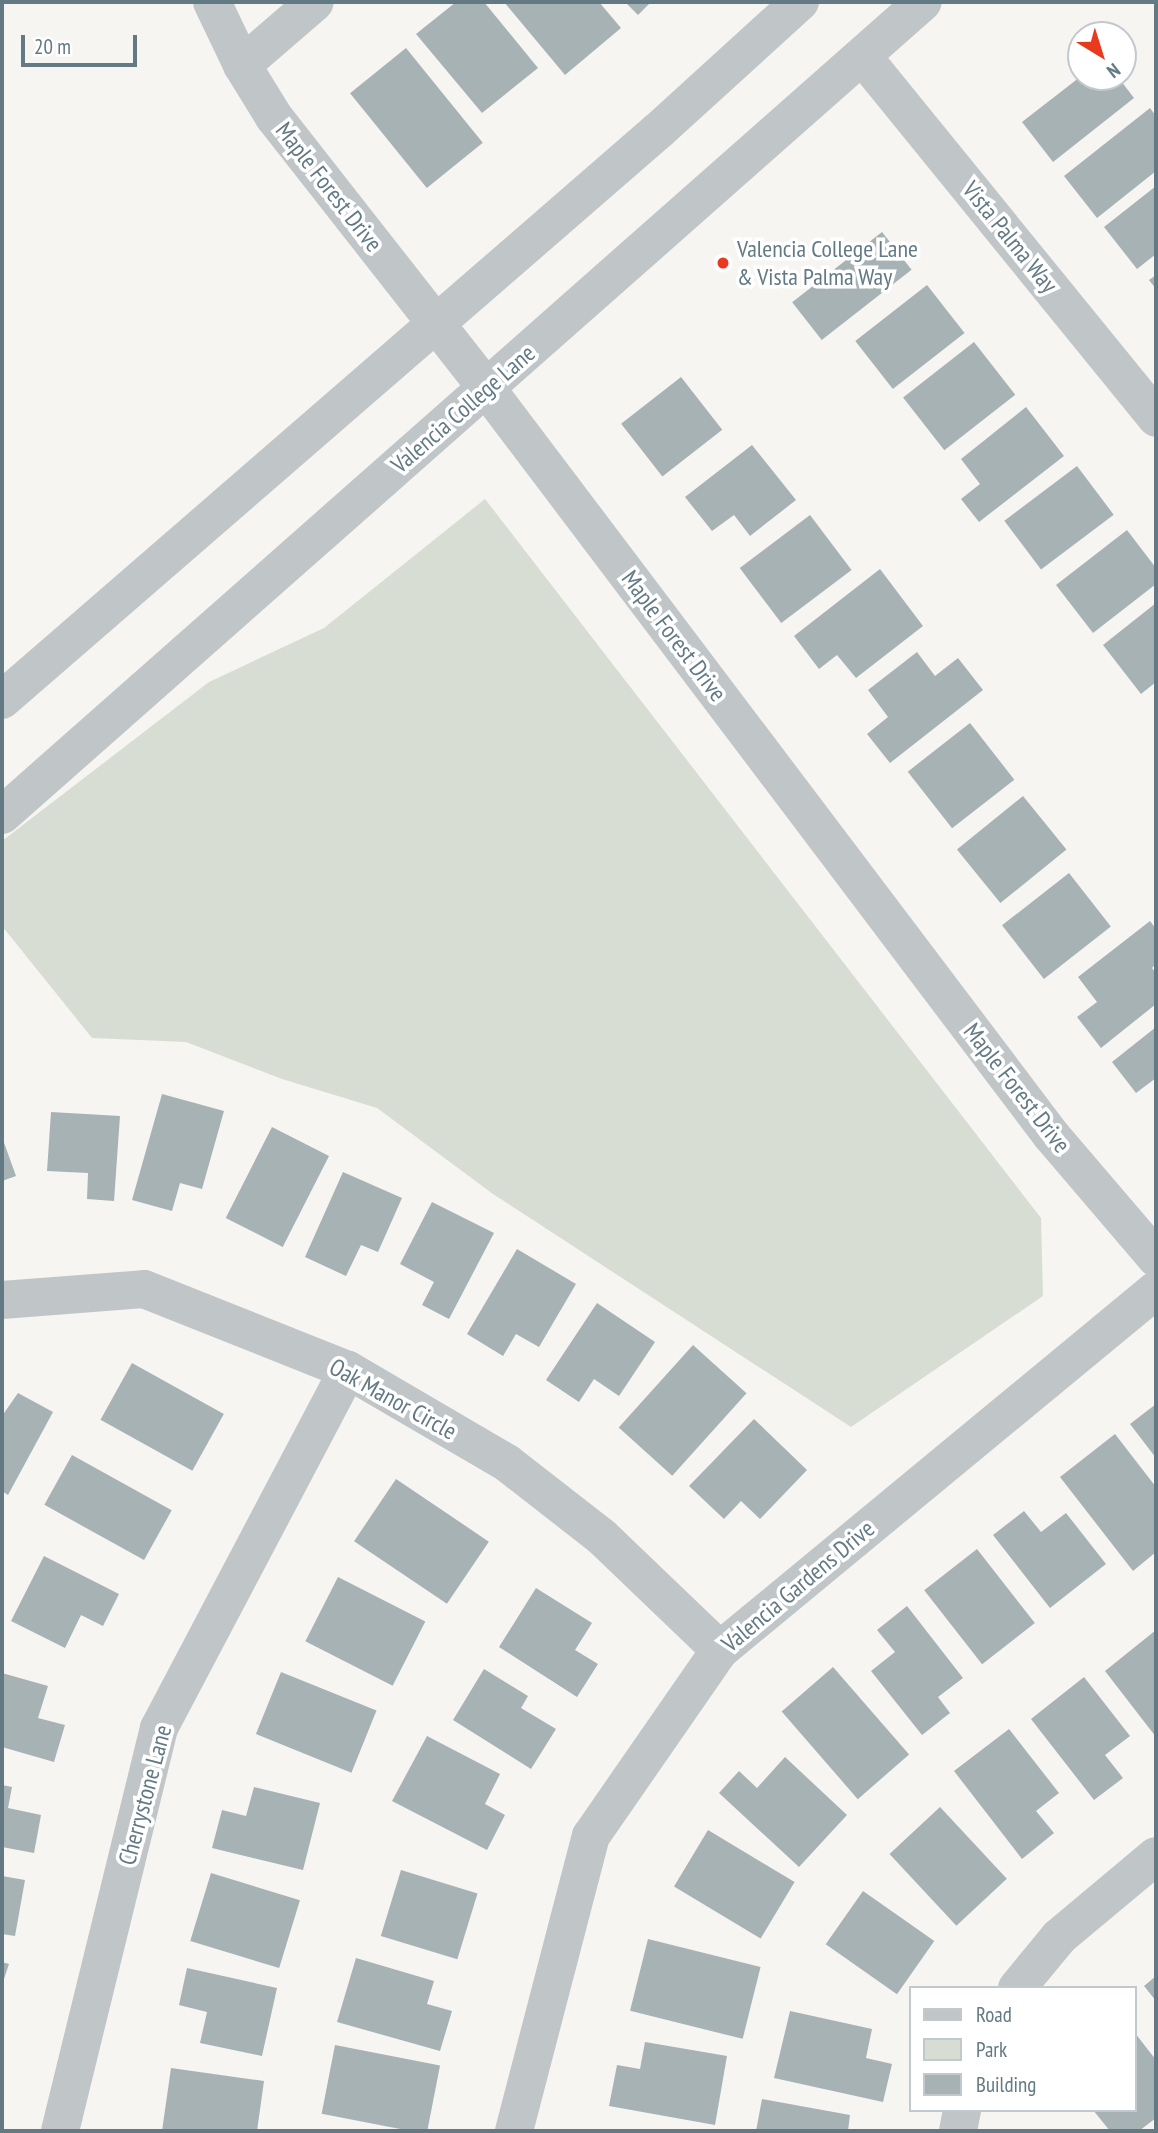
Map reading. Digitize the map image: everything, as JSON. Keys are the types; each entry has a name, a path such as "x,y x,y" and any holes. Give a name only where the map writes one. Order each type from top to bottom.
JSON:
{"street":[{"name":"Maple Forest Drive","path":"212,2 242,65 274,117 487,389 1051,1135 1156,1258"},
{"path":"242,65 315,2"},
{"path":"2,700 659,131 800,2"},
{"name":"Valencia College Lane","path":"2,815 923,2"},
{"name":"Vista Palma Way","path":"863,57 1156,418"},
{"name":"Oak Manor Circle","path":"2,1300 144,1289 348,1370 507,1463 602,1537 720,1650"},
{"name":"Valencia Gardens Drive","path":"514,2131 591,1836 720,1650 1156,1290"},
{"name":"Cherrystone Lane","path":"60,2131 159,1728 348,1370"},
{"path":"1019,1986 1059,1937 1156,1856"},
{"path":"958,2131 962,2112"}],"green space":[{"path":"485,499 1041,1218 1043,1296 851,1427 493,1194 377,1108 282,1079 186,1042 92,1038 2,926 2,841 209,682 324,628"}],"building":[{"path":"456,2 484,2 538,68 482,113 416,34"},
{"path":"504,2 599,2 621,28 565,75"},
{"path":"625,2 651,2 638,15"},
{"path":"406,48 483,143 427,188 350,93"},
{"path":"1067,87 1067,91 1129,91 1134,98 1053,162 1022,122"},
{"path":"1150,108 1156,116 1156,171 1097,218 1064,176"},
{"path":"1156,186 1156,254 1137,269 1104,227"},
{"path":"882,232 912,270 822,340 792,302"},
{"path":"1156,275 1156,289 1149,280"},
{"path":"927,285 965,333 893,389 855,341"},
{"path":"974,342 1015,395 944,450 903,397"},
{"path":"681,377 722,430 662,477 621,424"},
{"path":"1026,407 1064,456 979,522 961,499 980,484 961,459"},
{"path":"752,445 796,500 750,536 734,515 712,531 685,497"},
{"path":"1077,466 1114,515 1041,569 1004,521"},
{"path":"810,515 852,570 781,623 740,568"},
{"path":"1127,530 1156,568 1156,584 1093,633 1056,585"},
{"path":"880,569 923,626 856,678 837,655 819,669 794,636"},
{"path":"1156,603 1156,682 1141,694 1103,645"},
{"path":"917,652 935,676 958,658 983,690 890,763 867,734 888,717 868,690"},
{"path":"970,723 1014,780 952,828 908,772"},
{"path":"1023,796 1066,850 1000,903 957,849"},
{"path":"1069,873 1111,927 1044,979 1002,925"},
{"path":"1150,921 1156,929 1156,964 1152,968 1156,973 1156,1004 1101,1048 1077,1017 1097,1002 1078,977"},
{"path":"1156,1027 1156,1078 1136,1093 1112,1062"},
{"path":"162,1094 224,1111 202,1189 180,1183 172,1211 132,1200"},
{"path":"51,1112 120,1116 114,1201 87,1199 88,1173 47,1171"},
{"path":"272,1127 329,1156 283,1247 226,1218"},
{"path":"2,1137 16,1176 2,1181"},
{"path":"343,1172 402,1198 378,1252 361,1245 346,1276 305,1257"},
{"path":"432,1202 494,1233 449,1319 422,1305 434,1282 400,1264"},
{"path":"517,1249 576,1284 539,1347 516,1334 503,1356 467,1334"},
{"path":"597,1303 655,1342 619,1396 594,1379 579,1402 546,1380"},
{"path":"693,1345 747,1393 672,1476 619,1427"},
{"path":"132,1363 224,1414 192,1471 100,1420"},
{"path":"18,1393 53,1412 8,1495 2,1491 2,1416"},
{"path":"1156,1404 1156,1458 1130,1424"},
{"path":"754,1419 807,1470 760,1519 741,1501 724,1519 689,1486"},
{"path":"1115,1434 1156,1487 1156,1552 1133,1571 1060,1477"},
{"path":"72,1455 172,1510 144,1560 44,1505"},
{"path":"396,1479 489,1542 447,1604 354,1541"},
{"path":"1024,1511 1041,1532 1066,1513 1106,1564 1050,1608 993,1535"},
{"path":"977,1549 1035,1623 982,1664 924,1590"},
{"path":"44,1556 119,1594 103,1626 81,1615 65,1648 11,1621"},
{"path":"338,1577 425,1621 393,1686 305,1641"},
{"path":"536,1588 592,1623 575,1650 598,1664 577,1697 499,1647"},
{"path":"907,1606 963,1678 938,1697 950,1713 922,1735 871,1671 895,1652 877,1630"},
{"path":"1156,1630 1156,1737 1105,1671"},
{"path":"833,1667 909,1755 858,1799 782,1712"},
{"path":"484,1669 528,1696 521,1708 556,1729 531,1769 453,1720"},
{"path":"281,1672 376,1711 351,1773 256,1734"},
{"path":"2,1673 48,1686 38,1718 65,1725 54,1762 2,1747"},
{"path":"1084,1677 1130,1736 1105,1755 1123,1778 1094,1800 1031,1719"},
{"path":"1009,1729 1059,1793 1036,1811 1054,1833 1022,1859 954,1771"},
{"path":"427,1736 500,1774 485,1804 505,1815 487,1850 392,1801"},
{"path":"785,1757 847,1815 799,1867 719,1793 739,1771 757,1788"},
{"path":"2,1785 12,1787 8,1808 41,1815 34,1853 2,1847"},
{"path":"254,1787 320,1803 303,1870 212,1848 222,1810 246,1816"},
{"path":"940,1807 1007,1879 956,1926 890,1854"},
{"path":"708,1830 795,1882 761,1939 674,1887"},
{"path":"401,1870 478,1893 457,1959 381,1936"},
{"path":"211,1873 300,1900 279,1968 190,1941"},
{"path":"2,1876 25,1880 15,1936 2,1934"},
{"path":"863,1891 934,1941 897,1994 826,1944"},
{"path":"648,1939 761,1967 743,2039 630,2011"},
{"path":"356,1958 434,1981 427,2004 452,2011 440,2051 337,2022"},
{"path":"2,1962 9,1964 2,1985"},
{"path":"187,1968 277,1988 262,2056 200,2043 207,2012 179,2005"},
{"path":"1156,1976 1156,2001 1144,1986"},
{"path":"790,2011 872,2029 866,2058 892,2064 883,2102 774,2078"},
{"path":"1137,2036 1156,2060 1156,2118 1139,2131 1110,2131 1095,2112 1137,2112"},
{"path":"645,2042 727,2056 715,2125 609,2106 617,2065 640,2069"},
{"path":"335,2045 440,2065 427,2131 411,2131 322,2114"},
{"path":"171,2068 264,2081 257,2131 162,2131"},
{"path":"762,2099 850,2115 848,2131 756,2131"}],"place":[{"name":"Valencia College Lane & Vista Palma Way","path":"723,263"}]}
